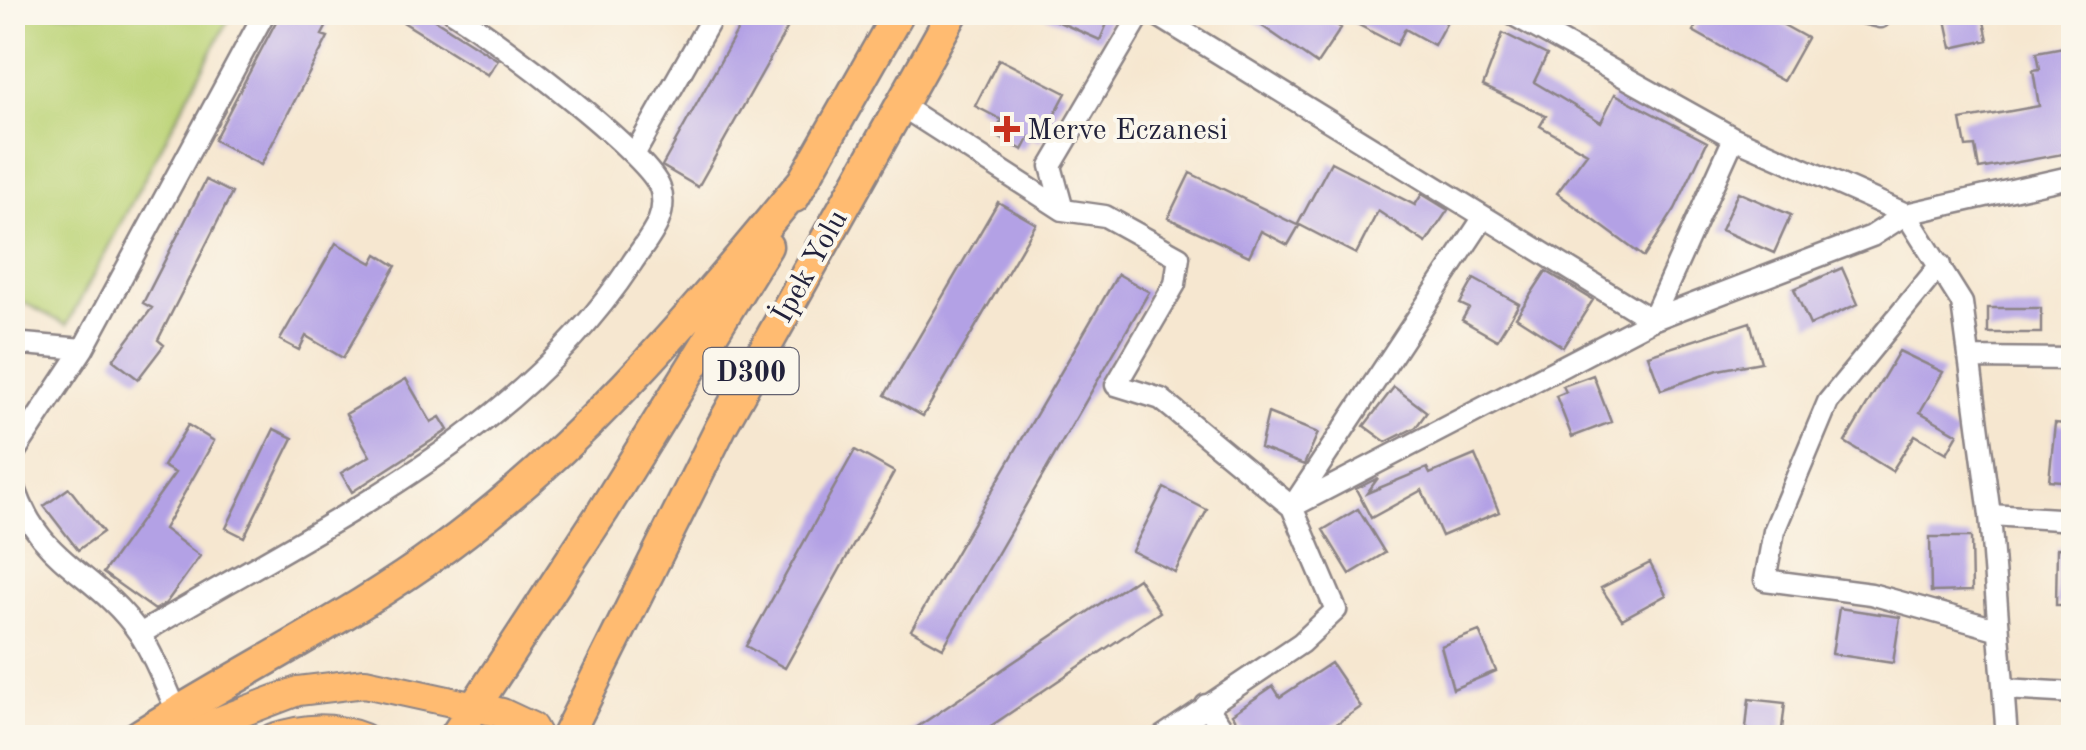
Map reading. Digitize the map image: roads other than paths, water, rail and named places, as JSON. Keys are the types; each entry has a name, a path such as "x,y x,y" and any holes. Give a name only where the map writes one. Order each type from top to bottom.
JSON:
{"highway":[{"name":"İpek Yolu","path":"566,738 721,427 953,12"},
{"name":"İpek Yolu","path":"454,738 604,512 752,272 896,16"},
{"path":"135,738 176,724 362,604 424,562 530,480 582,432 669,340 802,181"}],"main road":[{"path":"176,724 332,684 399,689 518,718 538,738"},
{"path":"273,738 311,728 333,728 364,738"}],"street":[{"path":"12,456 83,349 265,12"},
{"path":"140,634 451,450 562,354 600,312 661,218 660,189 635,153 520,59 453,12"},
{"path":"635,153 715,12"},
{"path":"1063,210 1051,166 1142,12"},
{"path":"1152,12 1652,320"},
{"path":"1508,12 1734,138 1906,214 1962,303 1990,515 2007,738"},
{"path":"900,105 1063,210 1104,216 1179,257 1175,284 1116,385 1161,399 1292,507 1336,610 1301,643 1160,738"},
{"path":"1652,320 1734,138"},
{"path":"1292,507 1652,320 1872,236 1906,214 2074,176"},
{"path":"1292,507 1484,217"},
{"path":"1940,265 1828,402 1774,531 1764,580 1871,594 1996,629"},
{"path":"12,343 83,349"},
{"path":"1969,358 2074,359"},
{"path":"12,478 27,521 38,538 140,634 176,724"},
{"path":"1990,515 2074,520"},
{"path":"2004,689 2074,693"},
{"path":"1206,705 1229,738"}],"place":[{"name":"Merve Eczanesi","path":"1007,129"}]}
